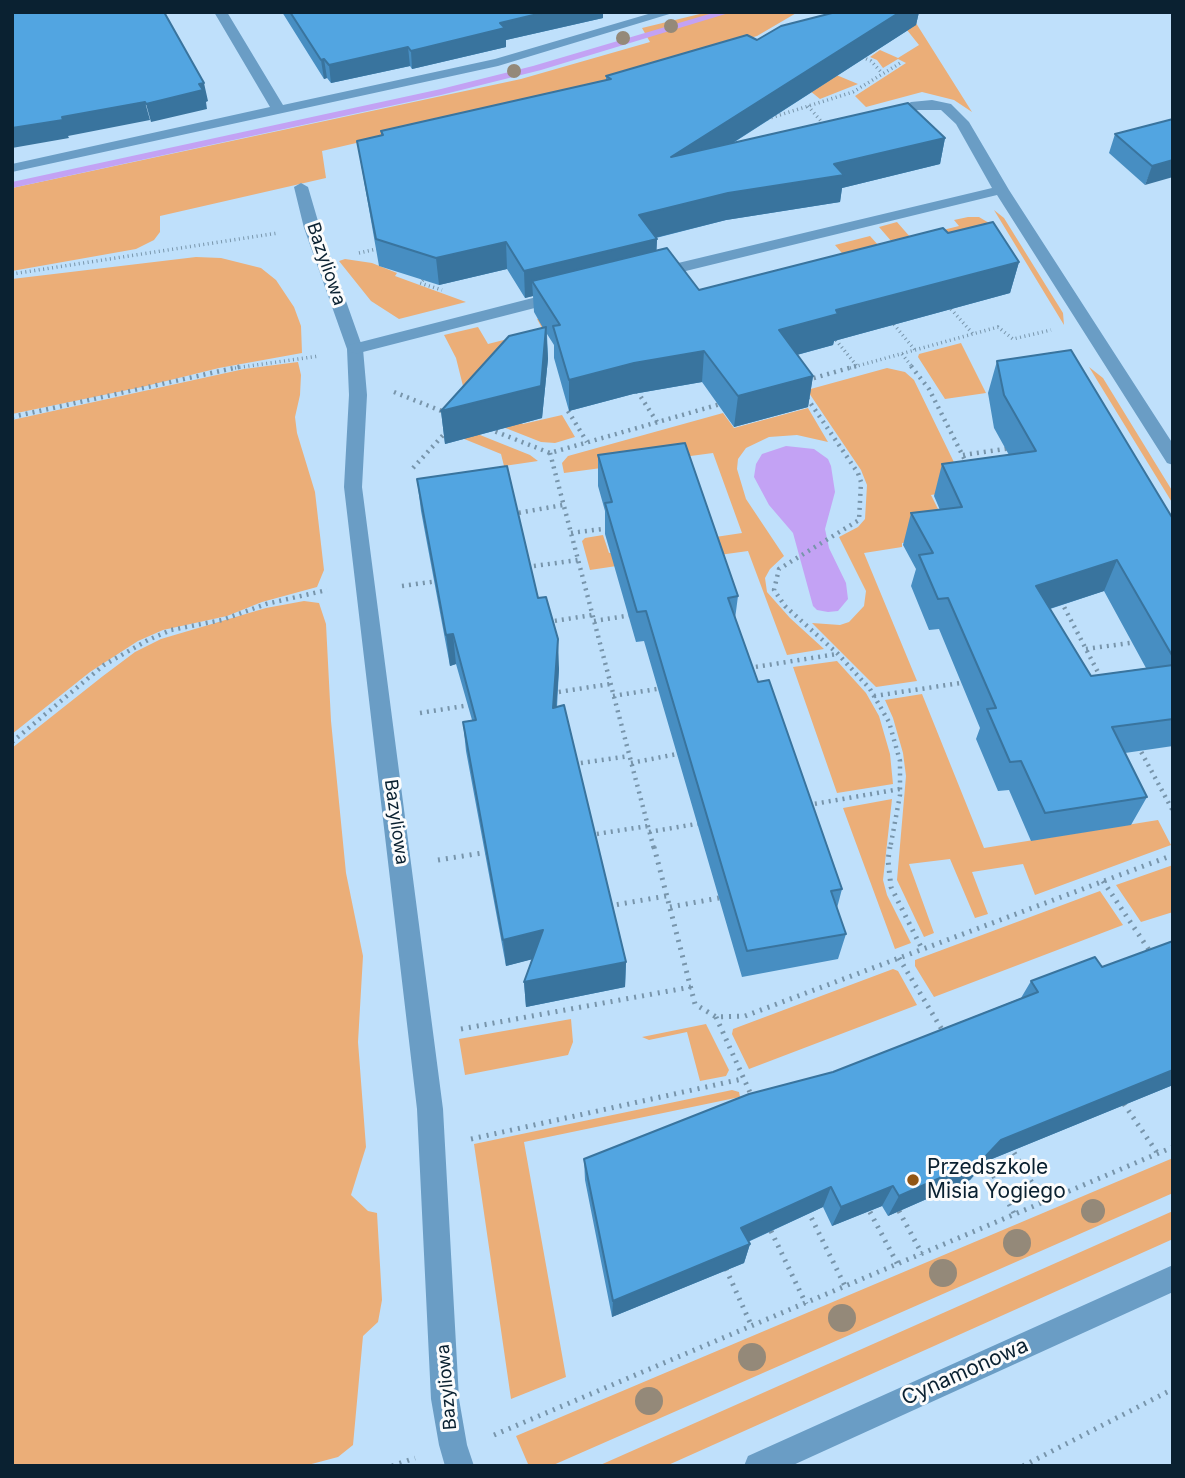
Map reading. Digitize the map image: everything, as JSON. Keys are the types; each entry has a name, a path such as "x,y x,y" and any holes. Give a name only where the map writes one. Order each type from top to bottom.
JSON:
{"street":[{"path":"220,12 279,110"},
{"path":"12,169 498,62 670,12"},
{"path":"911,106 932,104 946,107 954,113 1173,459"},
{"name":"Bazyliowa","path":"301,187 312,228 355,351 358,395 353,487 363,587 402,866 422,1036 433,1147 445,1399 453,1445 460,1466"},
{"path":"637,277 1001,190"},
{"path":"355,351 575,293"},
{"name":"Cynamonowa","path":"758,1466 1173,1278"}],"path":[{"path":"861,56 872,61 882,74"},
{"path":"766,120 853,93 902,61"},
{"path":"808,106 833,135"},
{"path":"768,108 778,116"},
{"path":"12,274 312,228"},
{"path":"324,261 384,247"},
{"path":"951,309 973,334"},
{"path":"888,318 915,350"},
{"path":"797,383 998,327 1013,339 1047,332 1058,326"},
{"path":"836,340 857,366"},
{"path":"12,417 263,362 355,351"},
{"path":"902,354 929,389 969,466"},
{"path":"634,387 657,422"},
{"path":"358,395 391,391 448,414"},
{"path":"803,393 861,482 859,520 789,560 779,569 774,590 785,606 838,654 874,696 889,722 900,761 900,789 888,860 891,887 922,949"},
{"path":"715,394 722,404"},
{"path":"485,428 550,453 735,400"},
{"path":"568,411 587,442"},
{"path":"413,468 450,428"},
{"path":"963,455 1012,448"},
{"path":"550,453 695,1004 716,1017 745,1016 1173,855"},
{"path":"512,514 563,505"},
{"path":"571,533 611,528"},
{"path":"524,568 578,560"},
{"path":"12,742 104,665 172,630 222,620 266,604 363,587 444,580"},
{"path":"1055,590 1105,686"},
{"path":"538,624 636,614"},
{"path":"1086,649 1148,640"},
{"path":"743,669 838,654"},
{"path":"1079,665 1093,663"},
{"path":"874,696 970,681"},
{"path":"542,695 610,684"},
{"path":"613,696 664,688"},
{"path":"381,719 475,705"},
{"path":"1132,734 1173,811"},
{"path":"1128,748 1138,747"},
{"path":"631,763 677,754"},
{"path":"572,764 629,756"},
{"path":"794,807 900,789"},
{"path":"580,837 715,821"},
{"path":"402,866 498,850"},
{"path":"1103,881 1152,955"},
{"path":"606,906 666,896"},
{"path":"670,907 719,898"},
{"path":"899,958 947,1039"},
{"path":"422,1036 691,987"},
{"path":"716,1017 754,1103"},
{"path":"433,1147 742,1079"},
{"path":"1124,1104 1158,1154"},
{"path":"1009,1144 1044,1203"},
{"path":"505,1432 1173,1147"},
{"path":"986,1162 1015,1214"},
{"path":"803,1201 845,1286"},
{"path":"899,1211 922,1254"},
{"path":"870,1212 898,1265"},
{"path":"771,1231 806,1304"},
{"path":"726,1269 752,1327"},
{"path":"1023,1466 1173,1389"}],"shaded area":[{"path":"708,12 798,12 757,36 519,105 322,151 326,178 160,216 160,232 154,240 136,249 12,271 12,188 521,79 650,42 642,28"},
{"path":"909,12 972,112 954,100 922,92 866,107 855,96 906,63 898,59 883,68 877,60 870,57 880,50 898,58 919,45 907,30"},
{"path":"834,74 858,84 820,99 804,86"},
{"path":"994,210 1004,218 1063,313 1064,325"},
{"path":"979,217 989,223 847,259 835,245 870,236 879,246 892,242 879,227 897,222 911,238 959,226 954,220"},
{"path":"196,257 221,258 261,268 276,280 294,307 301,326 302,353 219,368 12,414 12,279"},
{"path":"345,259 372,263 397,273 395,276 466,302 399,319 371,301 339,261"},
{"path":"578,310 583,325 504,345 464,390 456,358 444,335 478,327 488,344 543,330 537,319"},
{"path":"961,343 986,393 945,399 918,357 919,354"},
{"path":"298,362 301,375 295,417 297,433 315,492 324,570 317,587 262,602 227,616 163,630 138,641 90,672 12,734 12,420 244,369"},
{"path":"1089,367 1103,378 1173,492 1173,504"},
{"path":"887,368 905,372 914,380 967,489 931,495 944,521 990,532 902,543 902,547 864,553 917,681 876,687 812,623 840,625 849,622 864,606 866,591 839,537 858,527 865,519 867,485 861,470 807,390"},
{"path":"478,406 523,424 562,415 575,437 555,443 541,442 470,414"},
{"path":"808,408 828,442 797,435 769,437 746,448 738,459 737,469 746,499 784,556 765,578 767,592 790,618 824,649 787,655 748,551 712,556 710,552 590,570 582,541 585,538 603,535 609,553 742,533 713,453 564,473 562,463 568,456 723,413 734,428"},
{"path":"460,427 530,455 538,461 504,466 501,454 452,434"},
{"path":"786,446 814,449 828,459 831,466 835,492 825,529 829,548 846,583 848,599 838,611 817,610 813,606 793,533 769,505 754,477 756,464 762,454"},
{"path":"304,601 319,603 326,624 331,721 346,873 363,956 358,1042 366,1147 351,1195 368,1211 377,1213 382,1300 378,1322 363,1336 353,1445 338,1457 304,1466 12,1466 12,748 135,652 161,639 266,608"},
{"path":"837,661 866,693 879,716 890,754 893,784 837,793 793,667"},
{"path":"922,694 984,848 1158,820 1171,845 1035,895 1023,864 972,872 988,914 975,918 950,859 909,864 934,933 924,937 897,880 906,776 903,753 885,700"},
{"path":"892,799 883,880 887,895 911,943 895,949 843,808"},
{"path":"1173,865 1173,912 1141,922 1116,885"},
{"path":"1100,891 1123,925 934,997 915,966 915,960"},
{"path":"893,969 898,971 917,1005 749,1069 732,1034 733,1029"},
{"path":"571,1019 573,1042 568,1055 465,1075 459,1039"},
{"path":"706,1024 729,1070 726,1076 700,1081 687,1032 649,1040 642,1037"},
{"path":"732,1090 739,1092 740,1097 524,1142 566,1377 511,1399 474,1144"},
{"path":"1173,1158 1173,1193 551,1466 528,1464 516,1436"},
{"path":"1173,1211 1173,1239 666,1466 598,1466"}],"building":[{"path":"12,12 164,12 204,83 199,84 203,90 146,104 145,102 12,128"},
{"path":"290,12 546,12 500,23 505,28 411,51 408,47 329,65 324,59 321,60"},
{"path":"836,12 900,12 671,157 908,103 945,138 834,164 844,175 728,193 639,215 657,239 524,271 506,242 436,258 376,239 357,141 383,135 381,131 611,79 606,76 747,35 757,40 781,26"},
{"path":"1173,119 1173,160 1152,166 1115,134"},
{"path":"993,222 1019,262 836,310 838,314 779,330 813,376 738,396 704,351 634,363 569,380 553,326 560,325 532,281 667,248 699,290 943,228 948,233"},
{"path":"546,327 541,386 441,411 509,336"},
{"path":"1071,350 1173,519 1173,657 1117,560 1036,586 1091,676 1173,665 1173,719 1112,727 1147,797 1045,813 1021,761 1010,762 987,709 996,708 948,598 938,599 919,555 933,553 911,513 962,507 942,464 1036,451 1004,395 997,361"},
{"path":"685,443 738,596 728,598 758,682 769,680 842,889 831,891 846,934 747,951 646,611 637,612 605,503 612,502 598,455"},
{"path":"507,466 538,598 546,597 558,639 553,708 564,705 626,962 524,982 543,930 503,940 463,722 476,720 453,634 446,635 417,479"},
{"path":"1173,941 1173,1070 1001,1140 983,1159 899,1196 893,1186 841,1207 831,1187 741,1228 750,1244 613,1301 584,1159 749,1094 833,1072 1038,992 1031,981 1095,957 1102,967"}],"waterway":[{"path":"12,185 441,92 537,68 727,12"}],"place":[{"name":"Przedszkole Misia Yogiego","path":"913,1180"}]}
